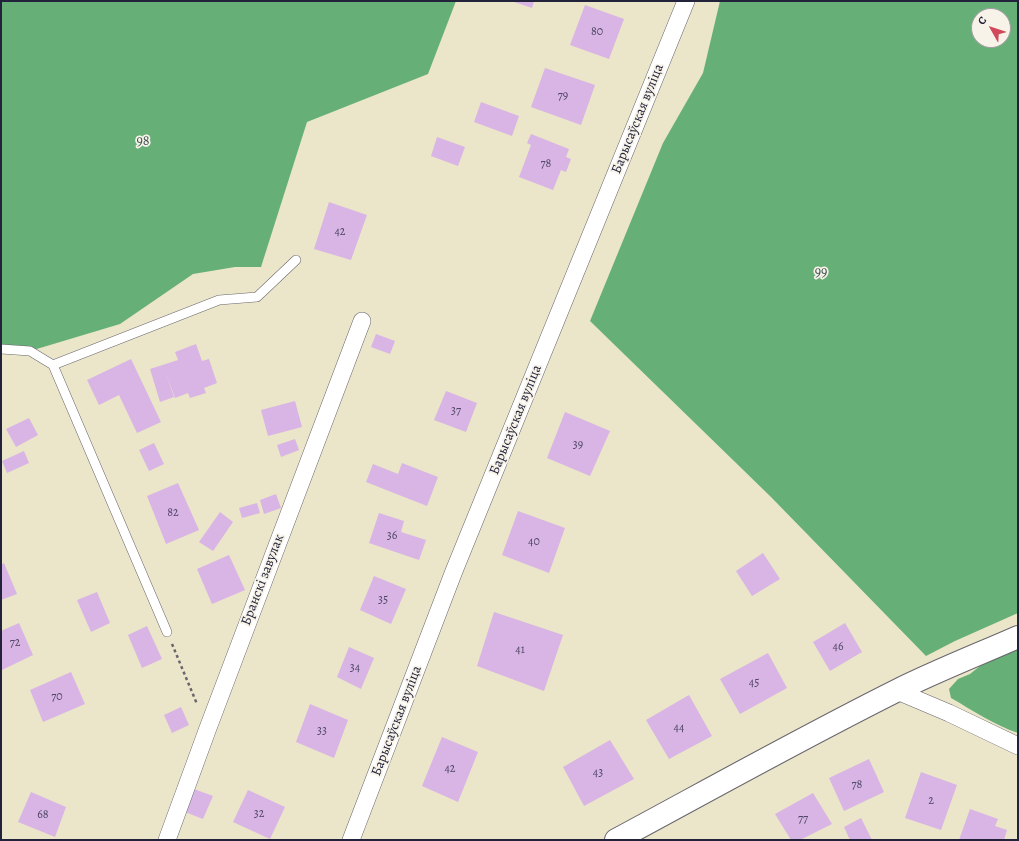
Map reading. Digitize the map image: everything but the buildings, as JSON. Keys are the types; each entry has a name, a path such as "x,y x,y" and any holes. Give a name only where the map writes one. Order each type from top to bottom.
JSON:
{"main road":[{"path":"616,840 807,737 898,691 1018,637"}],"street":[{"name":"Барысаўская вуліца","path":"350,840 454,571 686,1"},
{"name":"Бранскі завулак","path":"167,840 362,321"},
{"path":"898,691 1018,746"}],"lane":[{"path":"53,365 219,300 257,297 296,260"},
{"path":"1,349 30,351 53,365 167,632"}],"path":[{"path":"167,632 208,728"}],"green space":[{"name":"98","path":"1,1 456,1 428,74 307,122 261,267 235,267 193,274 120,324 30,351 1,349"},
{"name":"99","path":"720,1 1018,1 1018,613 955,641 926,656 771,497 590,321 663,143 703,73"},
{"path":"1018,649 1018,733 992,722 951,698 949,689 958,679 970,674 980,666"}]}
